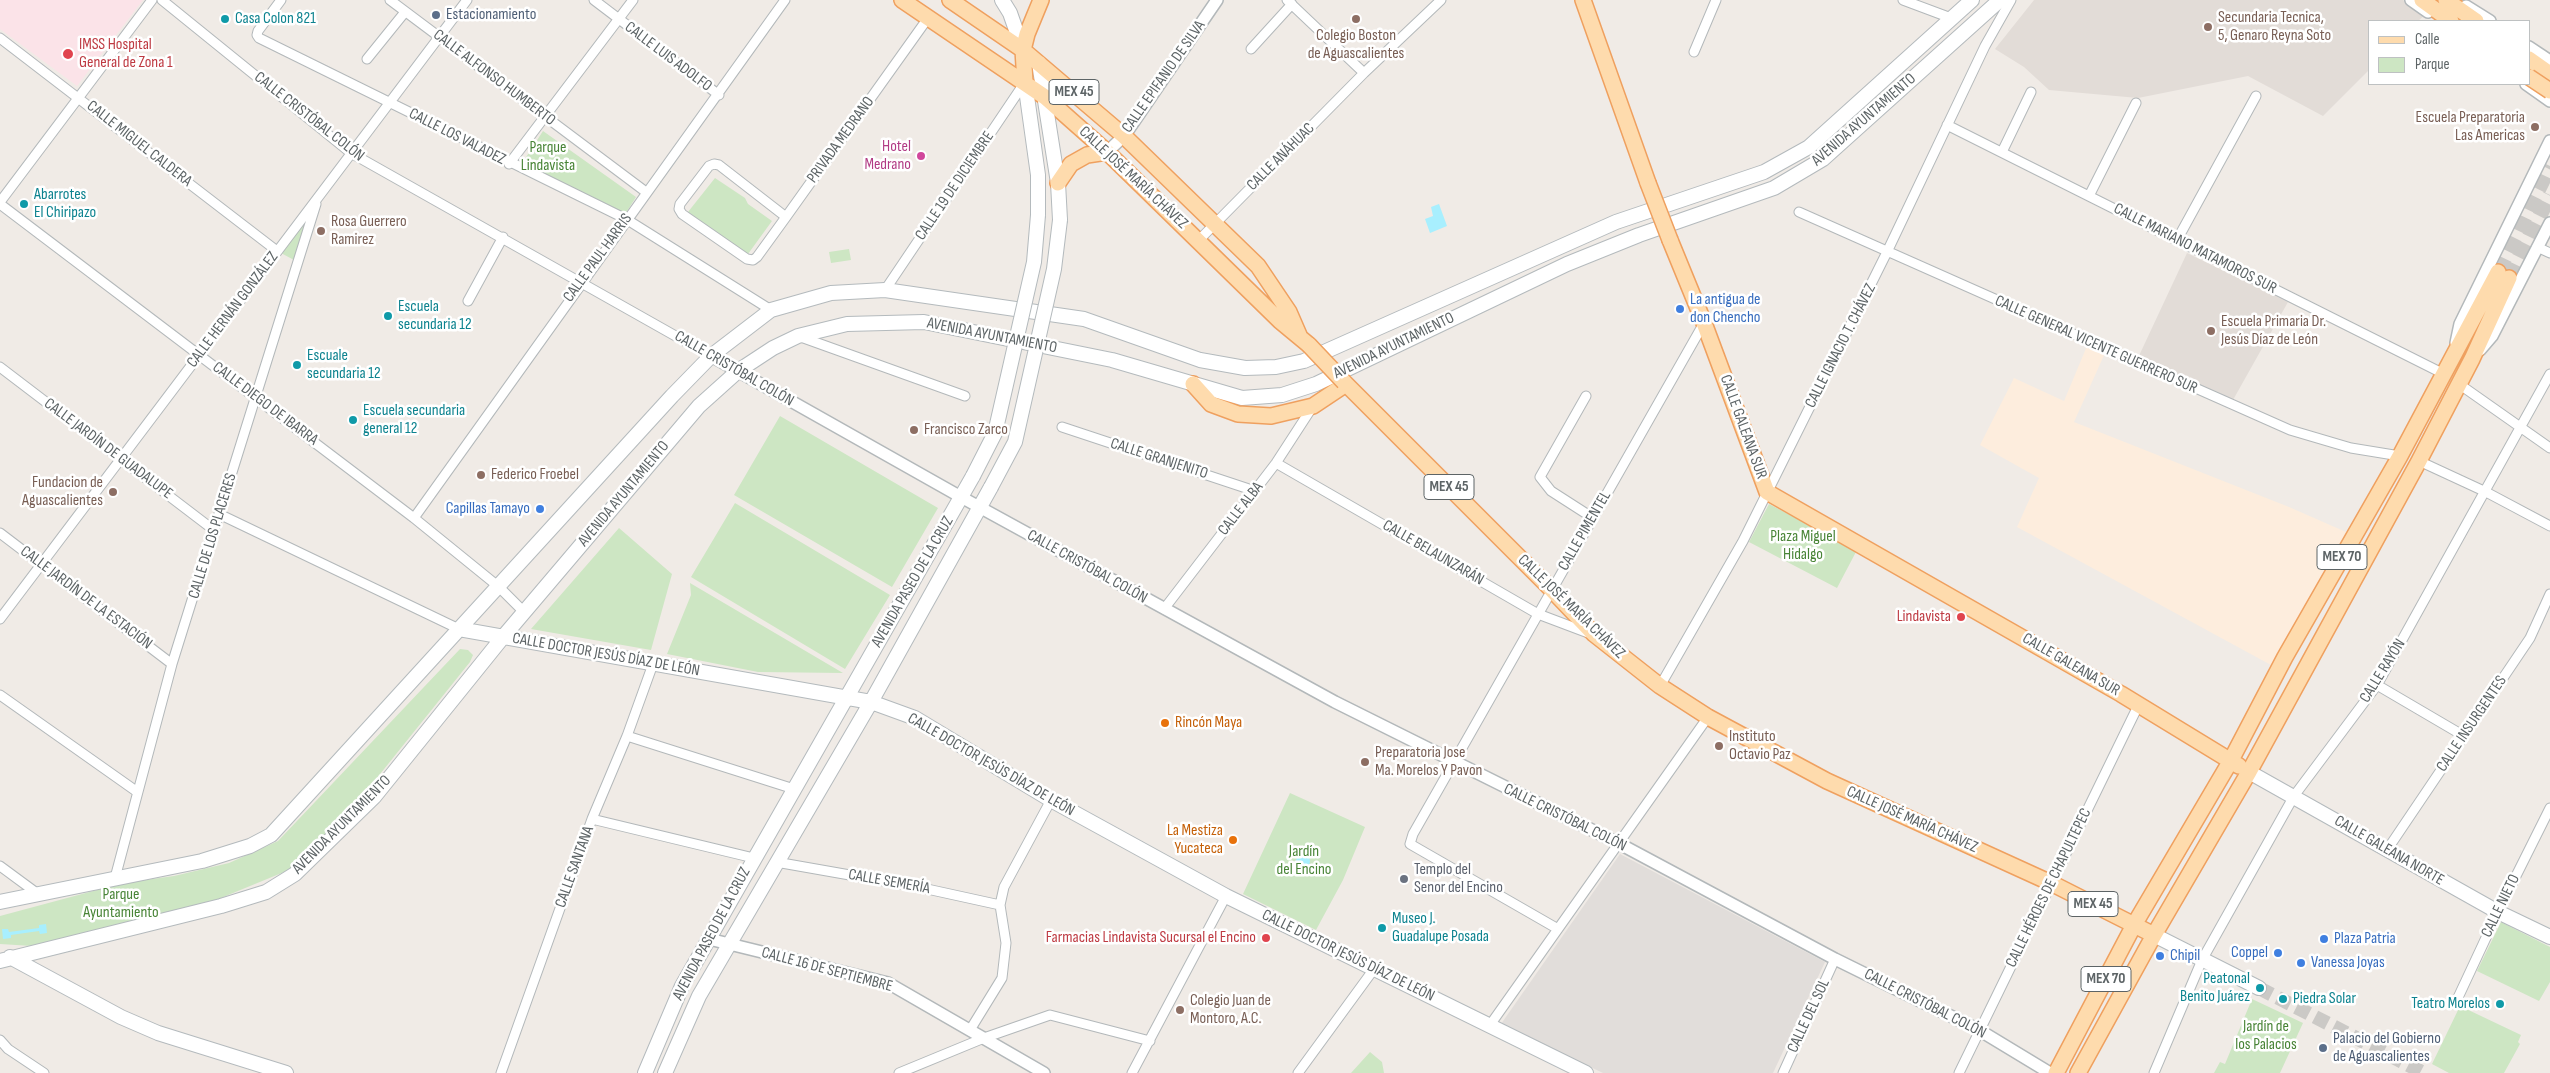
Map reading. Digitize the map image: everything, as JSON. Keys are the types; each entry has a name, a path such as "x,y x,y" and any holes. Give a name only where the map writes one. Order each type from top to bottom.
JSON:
{"main road":[{"name":"CALLE JOSÉ MARÍA CHÁVEZ","path":"902,0 1026,82 1107,152 1305,342 1594,634 1660,686 1708,716 1827,781 2051,883 2134,925"},
{"name":"CALLE JOSÉ MARÍA CHÁVEZ","path":"950,0 1039,63 1124,136 1216,224 1258,266 1289,312 1305,342"},
{"path":"1002,0 1010,13 1023,50"},
{"path":"1023,50 1027,34 1041,0"},
{"name":"CALLE GALEANA SUR","path":"1583,0 1648,183 1704,323 1767,492 2139,704 2230,762"},
{"name":"AVENIDA AYUNTAMIENTO","path":"0,902 202,862 250,846 271,835 672,396 711,356 771,310 831,293 885,290 1084,319 1200,360 1245,368 1276,367 1304,361 1616,222 1764,172 1809,147 1972,0"},
{"name":"AVENIDA AYUNTAMIENTO","path":"0,961 221,906 266,892 295,874 374,797 503,637 699,406 738,371 773,348 798,336 847,324 924,322 1112,360 1242,398 1282,394 1316,384 1567,264 1639,235 1774,188 1823,159 2000,0"},
{"path":"2422,0 2450,20"},
{"path":"2446,0 2475,20"},
{"name":"AVENIDA PASEO DE LA CRUZ","path":"645,1073 682,986 961,497 995,433 1034,262 1038,215 1038,175 1023,50"},
{"path":"2530,60 2550,74"},
{"name":"AVENIDA PASEO DE LA CRUZ","path":"665,1073 699,996 776,862 872,702 1015,442 1054,268 1060,220 1058,183 1039,63"},
{"path":"2530,78 2550,91"},
{"path":"1058,183 1071,164 1087,154 1107,152"},
{"name":"MEX 70","path":"2056,1073 2134,925 2230,762 2285,657 2400,456 2455,353 2504,275 2472,359 2419,461 2249,772 2154,935 2078,1073"},
{"path":"1193,384 1211,404 1238,414 1271,416 1313,406 1345,383"},
{"name":"CALLE DOCTOR JESÚS DÍAZ DE LEÓN","path":"459,629 847,697 872,702 915,718 1051,800 1226,896 1586,1073"},
{"name":"CALLE GALEANA NORTE","path":"2230,762 2294,796 2498,912 2550,937"},
{"name":"MEX 45","path":"2134,925 2154,935"},
{"path":"2154,935 2260,988"},
{"path":"0,952 122,1017 158,1033 286,1073"}],"street":[{"path":"0,203 152,0"},
{"name":"CALLE CRISTÓBAL COLÓN","path":"162,0 351,153 503,237 980,508 1164,609 1453,763 1618,843 1835,959 1979,1030 2050,1073"},
{"name":"CALLE LOS VALADEZ","path":"281,0 258,31 257,35 259,38 390,102 509,164 626,219 771,310"},
{"name":"CALLE ALFONSO HUMBERTO","path":"390,0 646,192"},
{"name":"CALLE HERNÁN GONZÁLEZ","path":"0,620 466,0"},
{"name":"CALLE LUIS ADOLFO","path":"594,0 718,95"},
{"path":"509,164 633,0"},
{"name":"CALLE PAUL HARRIS","path":"414,518 626,219 718,95 785,0"},
{"name":"CALLE EPIFANIO DE SILVA","path":"1107,152 1124,136 1217,0"},
{"name":"CALLE ANÁHUAC","path":"1199,240 1364,74 1441,0"},
{"path":"1694,52 1716,0"},
{"path":"1903,0 1951,18"},
{"name":"CALLE IGNACIO T. CHÁVEZ","path":"1660,686 1743,541 1887,252 1985,46 2011,0"},
{"path":"2411,0 2439,20"},
{"path":"2458,0 2488,20"},
{"path":"1251,49 1289,2 1364,74"},
{"path":"367,59 405,12"},
{"name":"PRIVADA MEDRANO","path":"786,217 719,165 714,164 709,166 678,209 698,225 753,260 786,217 928,18"},
{"name":"CALLE MIGUEL CALDERA","path":"0,38 277,251"},
{"path":"2530,48 2550,62"},
{"name":"CALLE 19 DE DICIEMBRE","path":"885,290 1026,82"},
{"path":"2530,82 2550,86"},
{"path":"2530,84 2550,100"},
{"path":"2002,152 2032,92"},
{"path":"2177,240 2256,96"},
{"path":"2089,196 2136,103"},
{"name":"CALLE MARIANO MATAMOROS SUR","path":"1947,124 2444,374"},
{"name":"MEX 70","path":"2455,353 2460,324 2550,141"},
{"path":"2536,170 2550,165"},
{"name":"CALLE DE LOS PLACERES","path":"115,878 136,791 172,664 318,196"},
{"name":"CALLE DIEGO DE IBARRA","path":"0,203 414,518 499,587 524,612"},
{"name":"CALLE GENERAL VICENTE GUERRERO SUR","path":"1799,212 2290,430 2351,448 2400,456"},
{"name":"MEX 70","path":"2472,359 2492,336 2550,223"},
{"path":"468,301 503,237"},
{"path":"2537,247 2550,253"},
{"name":"CALLE PIMENTEL","path":"1558,930 1410,844 1413,834 1453,763 1704,323"},
{"path":"798,336 965,396"},
{"name":"CALLE JARDÍN DE GUADALUPE","path":"0,368 215,531"},
{"name":"CALLE RAYÓN","path":"2154,1073 2202,960 2294,796 2377,685 2550,374"},
{"path":"2459,384 2550,448"},
{"path":"1586,396 1540,477 1551,491 1593,518"},
{"name":"CALLE ALBA","path":"1164,609 1276,463 1313,406"},
{"name":"CALLE GRANJENITO","path":"1062,427 1255,491"},
{"path":"2419,461 2486,492 2550,526"},
{"name":"CALLE BELAUNZARÁN","path":"1276,463 1538,614 1594,634"},
{"name":"CALLE DOCTOR JESÚS DÍAZ DE LEÓN","path":"219,514 459,629"},
{"name":"CALLE JARDÍN DE LA ESTACIÓN","path":"0,533 172,664"},
{"name":"CALLE INSURGENTES","path":"2387,850 2530,638 2550,594"},
{"name":"CALLE SANTANA","path":"501,1073 592,819 627,736 653,664"},
{"path":"2377,685 2464,736"},
{"path":"0,695 136,791"},
{"name":"CALLE HÉROES DE CHAPULTEPEC","path":"1959,1073 2139,704"},
{"path":"1490,1025 1708,716"},
{"path":"627,736 794,789"},
{"path":"970,1030 1002,978 1006,942 1000,905 1004,887 1051,800"},
{"name":"CALLE NIETO","path":"2455,1004 2550,808"},
{"path":"592,819 754,858"},
{"name":"CALLE SEMERÍA","path":"776,862 918,887 1000,905"},
{"path":"0,866 38,894"},
{"path":"1132,1073 1226,896"},
{"name":"CALLE 16 DE SEPTIEMBRE","path":"709,939 888,983 1044,1073"},
{"name":"CALLE DEL SOL","path":"1782,1073 1835,959"},
{"path":"1298,1073 1374,969"},
{"path":"903,1072 984,1038 1050,1015 1150,1040"},
{"path":"0,1040 8,1048 44,1073"}],"shaded area":[{"name":"IMSS Hospital General de Zona 1","path":"0,0 143,0 77,86 0,29"},
{"path":"2034,0 2403,0 2425,15 2419,20 2368,20 2368,71 2323,116 2248,76 2138,98 2049,90 2024,67 1995,49"},
{"name":"Escuela Primaria Dr. Jesús Díaz de León","path":"2187,253 2288,302 2233,400 2137,360"},
{"path":"2087,346 2105,353 2074,422 2289,507 2346,532 2271,665 2017,527 2039,478 1980,445 2014,378 2064,401"},
{"path":"1620,854 1825,962 1773,1073 1603,1073 1501,1024"}],"green space":[{"name":"Parque Lindavista","path":"543,131 636,197 624,216 521,165"},
{"path":"715,178 745,198 748,204 772,221 748,254 688,212"},
{"path":"315,202 294,260 279,252"},
{"path":"849,249 851,260 831,263 829,252"},
{"path":"780,416 938,508 892,587 734,495"},
{"path":"735,503 890,595 845,669 691,577"},
{"name":"Plaza Miguel Hidalgo","path":"1769,504 1857,550 1837,588 1749,542"},
{"path":"619,528 672,574 651,650 531,629"},
{"path":"690,583 843,673 758,672 667,654 691,595"},
{"name":"Parque Ayuntamiento","path":"460,649 468,650 473,655 470,662 360,799 289,870 216,900 32,946 0,944 0,916 123,883 174,876 229,863 278,841"},
{"name":"Jardín del Encino","path":"1290,793 1365,827 1343,880 1316,930 1243,894"},
{"path":"2501,922 2550,947 2550,982 2539,1001 2477,971"},
{"name":"Jardín de los Palacios","path":"2252,999 2303,1023 2280,1073 2214,1073 2220,1062 2225,1064"},
{"path":"2460,1006 2521,1035 2518,1042 2520,1044 2504,1073 2449,1073 2432,1064"},
{"path":"1370,1052 1382,1062 1384,1073 1351,1073"}],"water":[{"path":"1439,204 1447,226 1430,233 1425,219 1433,216 1431,207"},
{"path":"1300,854 1306,854 1310,861 1306,868 1300,868 1296,864 1296,858"},
{"path":"46,924 47,933 40,934 39,931 11,935 11,938 3,939 2,929 8,929 9,932 39,928 39,925"}],"tunnel":[{"path":"2498,272 2550,166"},
{"path":"2509,278 2550,195"},
{"path":"2259,988 2424,1073"}],"place":[{"name":"Estacionamiento","path":"436,15"},
{"name":"Casa Colon 821","path":"225,19"},
{"name":"Colegio Boston de Aguascalientes","path":"1356,19"},
{"name":"Secundaria Tecnica, 5, Genaro Reyna Soto","path":"2208,27"},
{"name":"IMSS Hospital General de Zona 1","path":"68,54"},
{"name":"Escuela Preparatoria Las Americas","path":"2535,127"},
{"name":"Hotel Medrano","path":"921,156"},
{"name":"Abarrotes El Chiripazo","path":"24,204"},
{"name":"Rosa Guerrero Ramirez","path":"321,231"},
{"name":"La antigua de don Chencho","path":"1680,309"},
{"name":"Escuela secundaria 12","path":"388,316"},
{"name":"Escuela Primaria Dr. Jesús Díaz de León","path":"2211,331"},
{"name":"Escuale secundaria 12","path":"297,365"},
{"name":"Escuela secundaria general 12","path":"353,420"},
{"name":"Francisco Zarco","path":"914,430"},
{"name":"Federico Froebel","path":"481,475"},
{"name":"Fundacion de Aguascalientes","path":"113,492"},
{"name":"Capillas Tamayo","path":"540,509"},
{"name":"Lindavista","path":"1961,617"},
{"name":"Rincón Maya","path":"1165,723"},
{"name":"Instituto Octavio Paz","path":"1719,746"},
{"name":"Preparatoria Jose Ma. Morelos Y Pavon","path":"1365,762"},
{"name":"La Mestiza Yucateca","path":"1233,840"},
{"name":"Templo del Senor del Encino","path":"1404,879"},
{"name":"Museo J. Guadalupe Posada","path":"1382,928"},
{"name":"Farmacias Lindavista Sucursal el Encino","path":"1266,938"},
{"name":"Plaza Patria","path":"2324,939"},
{"name":"Coppel","path":"2278,953"},
{"name":"Chipil","path":"2160,956"},
{"name":"Vanessa Joyas","path":"2301,963"},
{"name":"Peatonal Benito Juárez","path":"2260,988"},
{"name":"Piedra Solar","path":"2283,999"},
{"name":"Teatro Morelos","path":"2500,1004"},
{"name":"Colegio Juan de Montoro, A.C.","path":"1180,1010"},
{"name":"Palacio del Gobierno de Aguascalientes","path":"2323,1048"}]}
